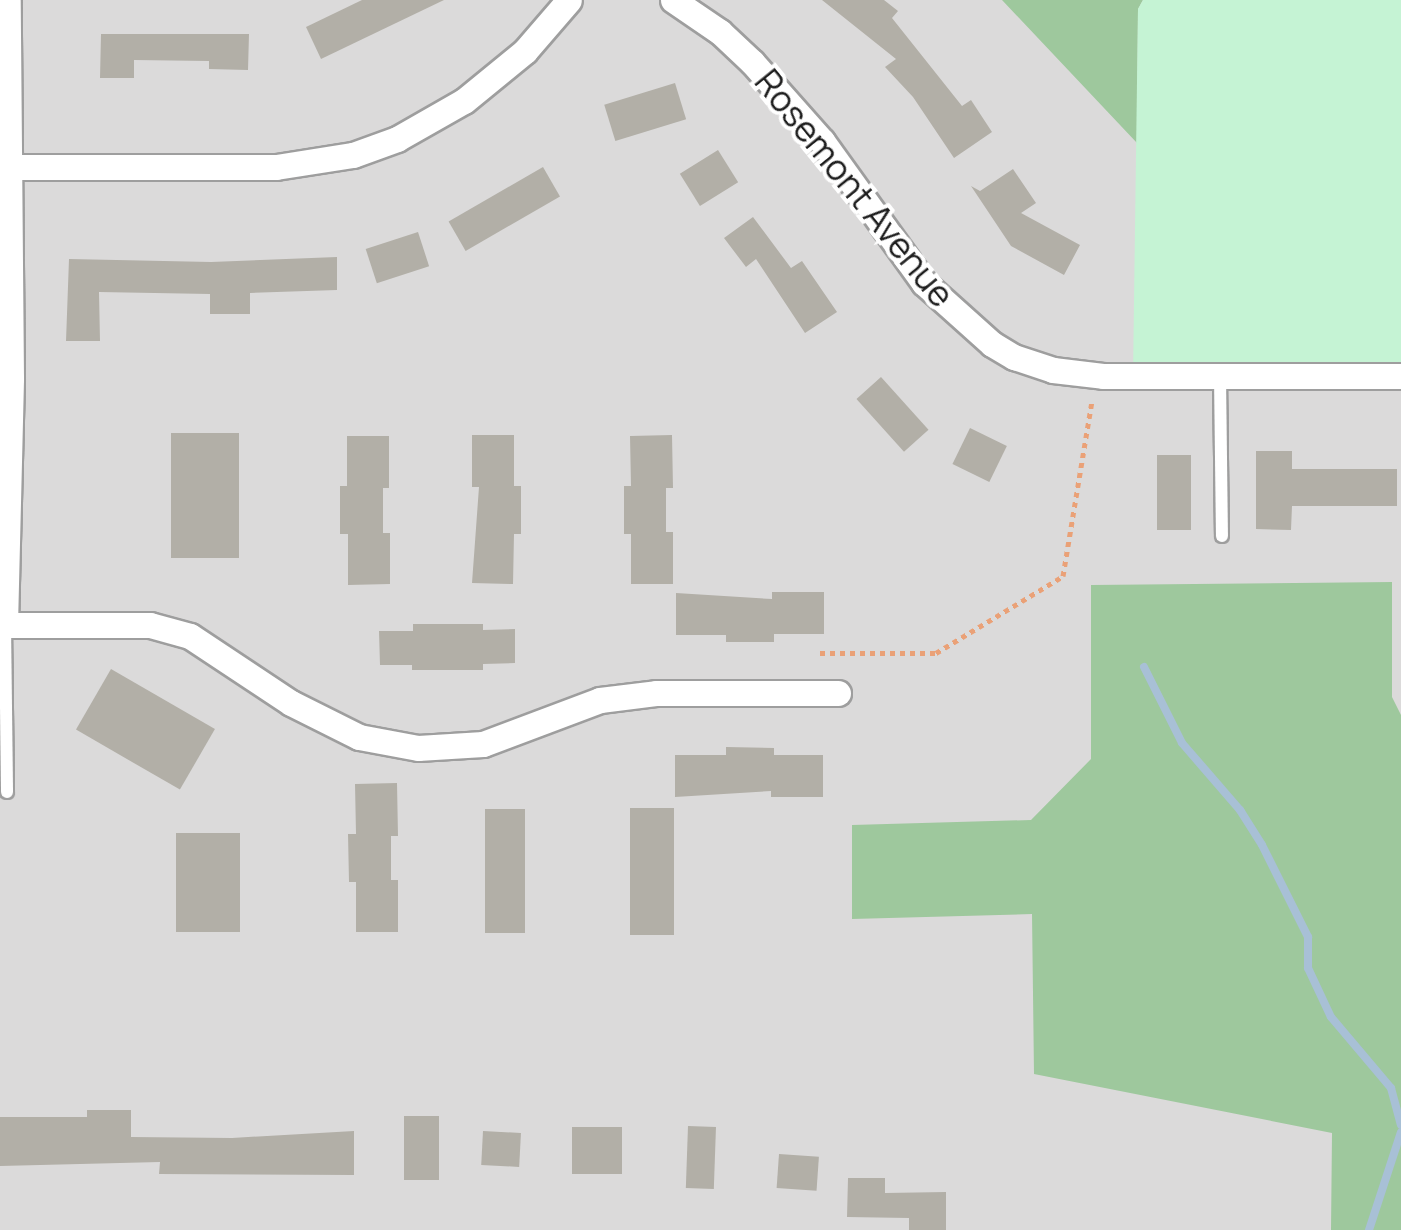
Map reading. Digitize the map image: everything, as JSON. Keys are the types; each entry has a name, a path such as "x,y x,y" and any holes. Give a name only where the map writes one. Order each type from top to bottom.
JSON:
{"street":[{"path":"8,0 4,167 12,378 3,624 150,625 190,636 291,703 358,737 418,748 483,744 600,700 656,693 838,692"},
{"path":"4,167 258,168 353,156 397,139 464,101 525,51 569,0"},
{"name":"Rosemont Avenue","path":"673,0 720,32 752,62 822,142 924,283 948,307 1014,357 1053,370 1098,375 1401,376"}],"lane":[{"path":"1220,376 1222,536"},
{"path":"3,624 8,792"}],"path":[{"path":"820,653 936,653 1063,576 1098,375"}],"shaded area":[{"path":"0,0 1401,0 1401,1230 0,1230"}],"green space":[{"path":"1002,0 1143,0 1138,9 1137,143"},
{"path":"1143,0 1401,0 1401,376 1133,376 1138,9"},
{"path":"1392,582 1392,697 1401,715 1401,1230 1331,1230 1332,1133 1034,1074 1032,914 852,919 852,825 1031,820 1091,759 1091,585"}],"building":[{"path":"362,0 444,0 321,59 306,27"},
{"path":"822,0 884,0 898,11 892,18 962,106 971,100 992,132 954,158 913,97 885,67 896,59"},
{"path":"101,34 249,34 248,70 209,69 209,61 134,60 134,78 100,78"},
{"path":"675,83 686,119 615,141 604,105"},
{"path":"718,150 738,182 700,206 680,174"},
{"path":"543,167 560,196 466,251 449,222"},
{"path":"1013,169 1036,203 1021,213 1080,245 1064,275 1011,246 971,186 980,191"},
{"path":"753,217 791,268 802,261 837,312 805,333 756,259 746,267 724,238"},
{"path":"418,232 429,266 377,283 366,249"},
{"path":"337,257 337,290 250,293 250,314 210,314 210,294 99,292 100,341 66,341 69,259 211,262"},
{"path":"881,377 929,430 904,452 856,399"},
{"path":"970,428 1007,446 989,482 952,464"},
{"path":"171,433 239,433 239,558 171,558"},
{"path":"472,435 514,435 514,486 521,486 521,534 514,534 513,584 472,583 479,487 472,487"},
{"path":"672,435 673,488 666,488 666,532 673,532 673,584 631,584 631,534 624,534 624,486 631,486 630,436"},
{"path":"347,436 389,436 389,488 383,488 383,533 390,533 390,584 348,585 348,534 340,534 340,486 347,486"},
{"path":"1256,451 1292,451 1292,469 1397,469 1397,506 1292,506 1291,530 1256,529"},
{"path":"1157,455 1191,455 1191,530 1157,530"},
{"path":"772,592 824,592 824,634 774,634 774,642 726,642 726,635 676,635 676,593 772,599"},
{"path":"413,624 483,624 483,630 515,629 515,663 483,664 483,670 412,670 412,665 380,665 379,631 413,631"},
{"path":"111,669 215,729 180,790 76,730"},
{"path":"726,747 774,748 774,755 823,755 823,797 771,797 771,791 675,797 675,755 726,755"},
{"path":"397,783 398,836 391,836 391,880 398,880 398,932 356,932 356,882 349,882 348,834 356,834 355,784"},
{"path":"630,808 674,808 674,935 630,935"},
{"path":"485,809 525,809 525,933 485,933"},
{"path":"176,833 240,833 240,932 176,932"},
{"path":"87,1110 131,1110 131,1137 232,1138 354,1131 354,1175 159,1174 160,1162 0,1166 0,1117 87,1117"},
{"path":"404,1116 439,1116 439,1180 404,1180"},
{"path":"688,1126 716,1127 714,1189 686,1188"},
{"path":"572,1127 622,1127 622,1174 572,1174"},
{"path":"483,1131 521,1133 519,1167 481,1165"},
{"path":"779,1154 819,1157 817,1191 777,1188"},
{"path":"848,1178 885,1178 885,1193 946,1192 946,1230 909,1230 909,1218 847,1217"}],"waterway":[{"path":"1144,667 1182,743 1240,810 1262,845 1308,937 1308,968 1331,1017 1391,1088 1401,1125"},
{"path":"1369,1230 1401,1132"}]}
